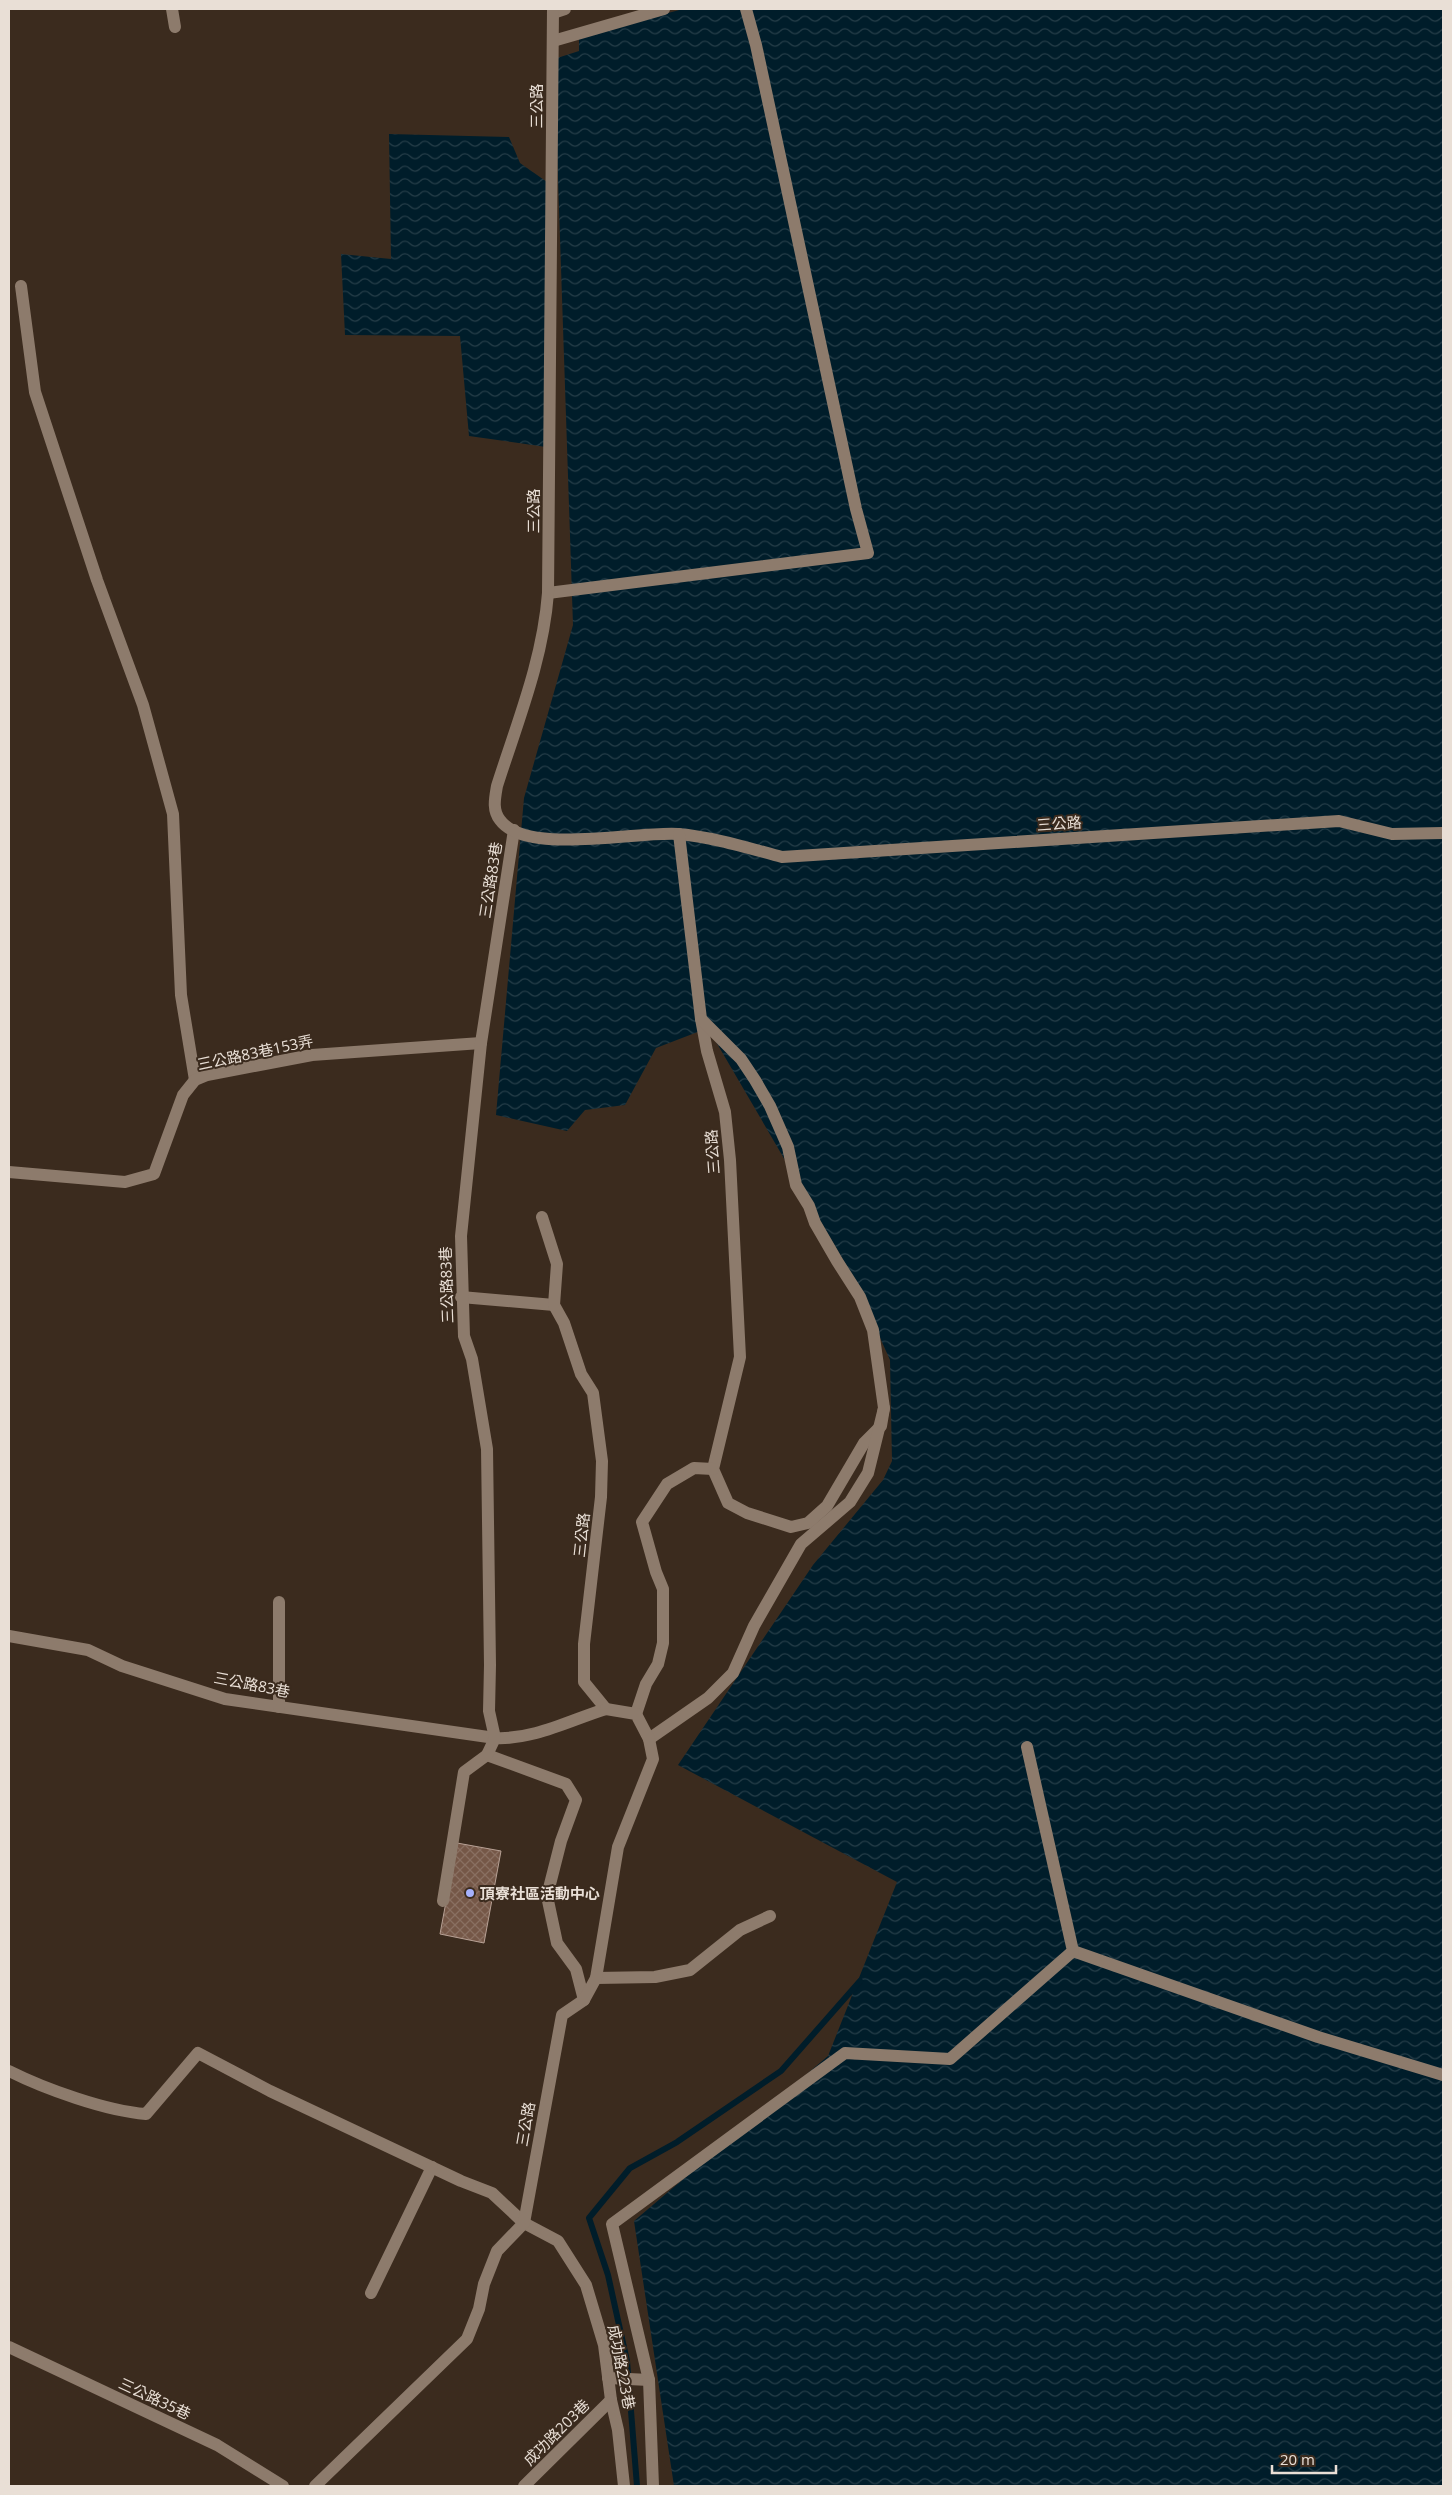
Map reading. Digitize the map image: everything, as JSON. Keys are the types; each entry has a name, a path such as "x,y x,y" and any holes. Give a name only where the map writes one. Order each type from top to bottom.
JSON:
{"street":[{"path":"172,9 175,27"},
{"path":"553,41 664,9"},
{"path":"548,593 868,553 856,509 756,45 746,9"},
{"name":"三公路","path":"557,10 553,41 548,593 546,622 537,662 497,786 494,806 500,820 514,830 537,838 572,840 679,834 722,842 782,857 1339,821 1392,834 1443,833"},
{"path":"21,286 35,392 97,580 143,706 173,814 181,995 195,1080"},
{"name":"三公路83巷","path":"495,1738 489,1711 487,1449 472,1359 464,1336 461,1297 461,1236 481,1044 514,830"},
{"name":"三公路","path":"679,834 701,1019 707,1051 725,1112 730,1160 740,1356 713,1469"},
{"path":"606,1709 636,1714 646,1684 658,1664 663,1643 663,1589 656,1572 642,1522 667,1484 694,1468 713,1469 728,1503 737,1509 792,1527 800,1527 818,1516 827,1506 864,1443 880,1426 884,1408 873,1330 860,1297 837,1261 815,1223 809,1206 799,1192 784,1139 770,1106 756,1080 741,1059 701,1019"},
{"name":"三公路83巷153弄","path":"9,1172 125,1182 154,1174 183,1095 195,1080 208,1075 312,1055 481,1044"},
{"path":"461,1297 554,1305 557,1264 542,1217"},
{"name":"三公路","path":"554,1305 564,1323 582,1374 593,1393 602,1461 595,1558 584,1644 584,1682 606,1709"},
{"path":"649,1739 708,1698 733,1673 754,1626 801,1544 850,1502 868,1473 884,1408"},
{"path":"279,1602 279,1707"},
{"name":"三公路83巷","path":"9,1636 88,1650 122,1666 225,1699 495,1738 511,1739 529,1736 606,1709"},
{"name":"三公路","path":"524,2223 562,2015 584,2000 596,1978 618,1847 653,1759 649,1739 636,1714"},
{"path":"443,1901 464,1772 487,1755 495,1738"},
{"path":"1027,1747 1073,1951"},
{"path":"487,1755 566,1784 576,1800 561,1841 547,1896 557,1943 576,1969 584,2000"},
{"path":"596,1978 655,1977 690,1970 740,1930 770,1916"},
{"path":"1073,1951 1318,2037 1443,2074"},
{"path":"653,2486 649,2380 612,2224 845,2052 950,2059 1073,1951"},
{"name":"成功路223巷","path":"9,2071 26,2080 123,2113 146,2114 198,2053 270,2091 492,2193 524,2223 558,2241 586,2285 604,2345 611,2400 618,2430 624,2486"},
{"path":"371,2293 432,2167"},
{"path":"315,2486 467,2338 479,2309 484,2284 496,2251 524,2223"},
{"name":"三公路35巷","path":"9,2347 217,2445 283,2486"},
{"path":"608,2378 649,2380"},
{"name":"成功路203巷","path":"524,2486 611,2400"}],"water":[{"path":"683,9 1443,9 1443,2486 674,2486 634,2221 828,2056 897,1882 678,1765 813,1565 883,1480 892,1461 890,1360 852,1275 708,1028 656,1048 625,1105 585,1110 567,1131 496,1115 524,798 573,625 554,59 579,51 579,37"},
{"path":"389,134 509,137 520,163 547,182 553,448 469,436 460,336 345,335 341,254 391,259"}],"building":[{"name":"頂寮社區活動中心","path":"457,1843 501,1851 484,1943 440,1934"}],"waterway":[{"path":"637,2486 627,2361 608,2275 589,2218 630,2168 677,2142 781,2071 860,1981"}],"place":[{"name":"頂寮社區活動中心","path":"470,1893"}]}
